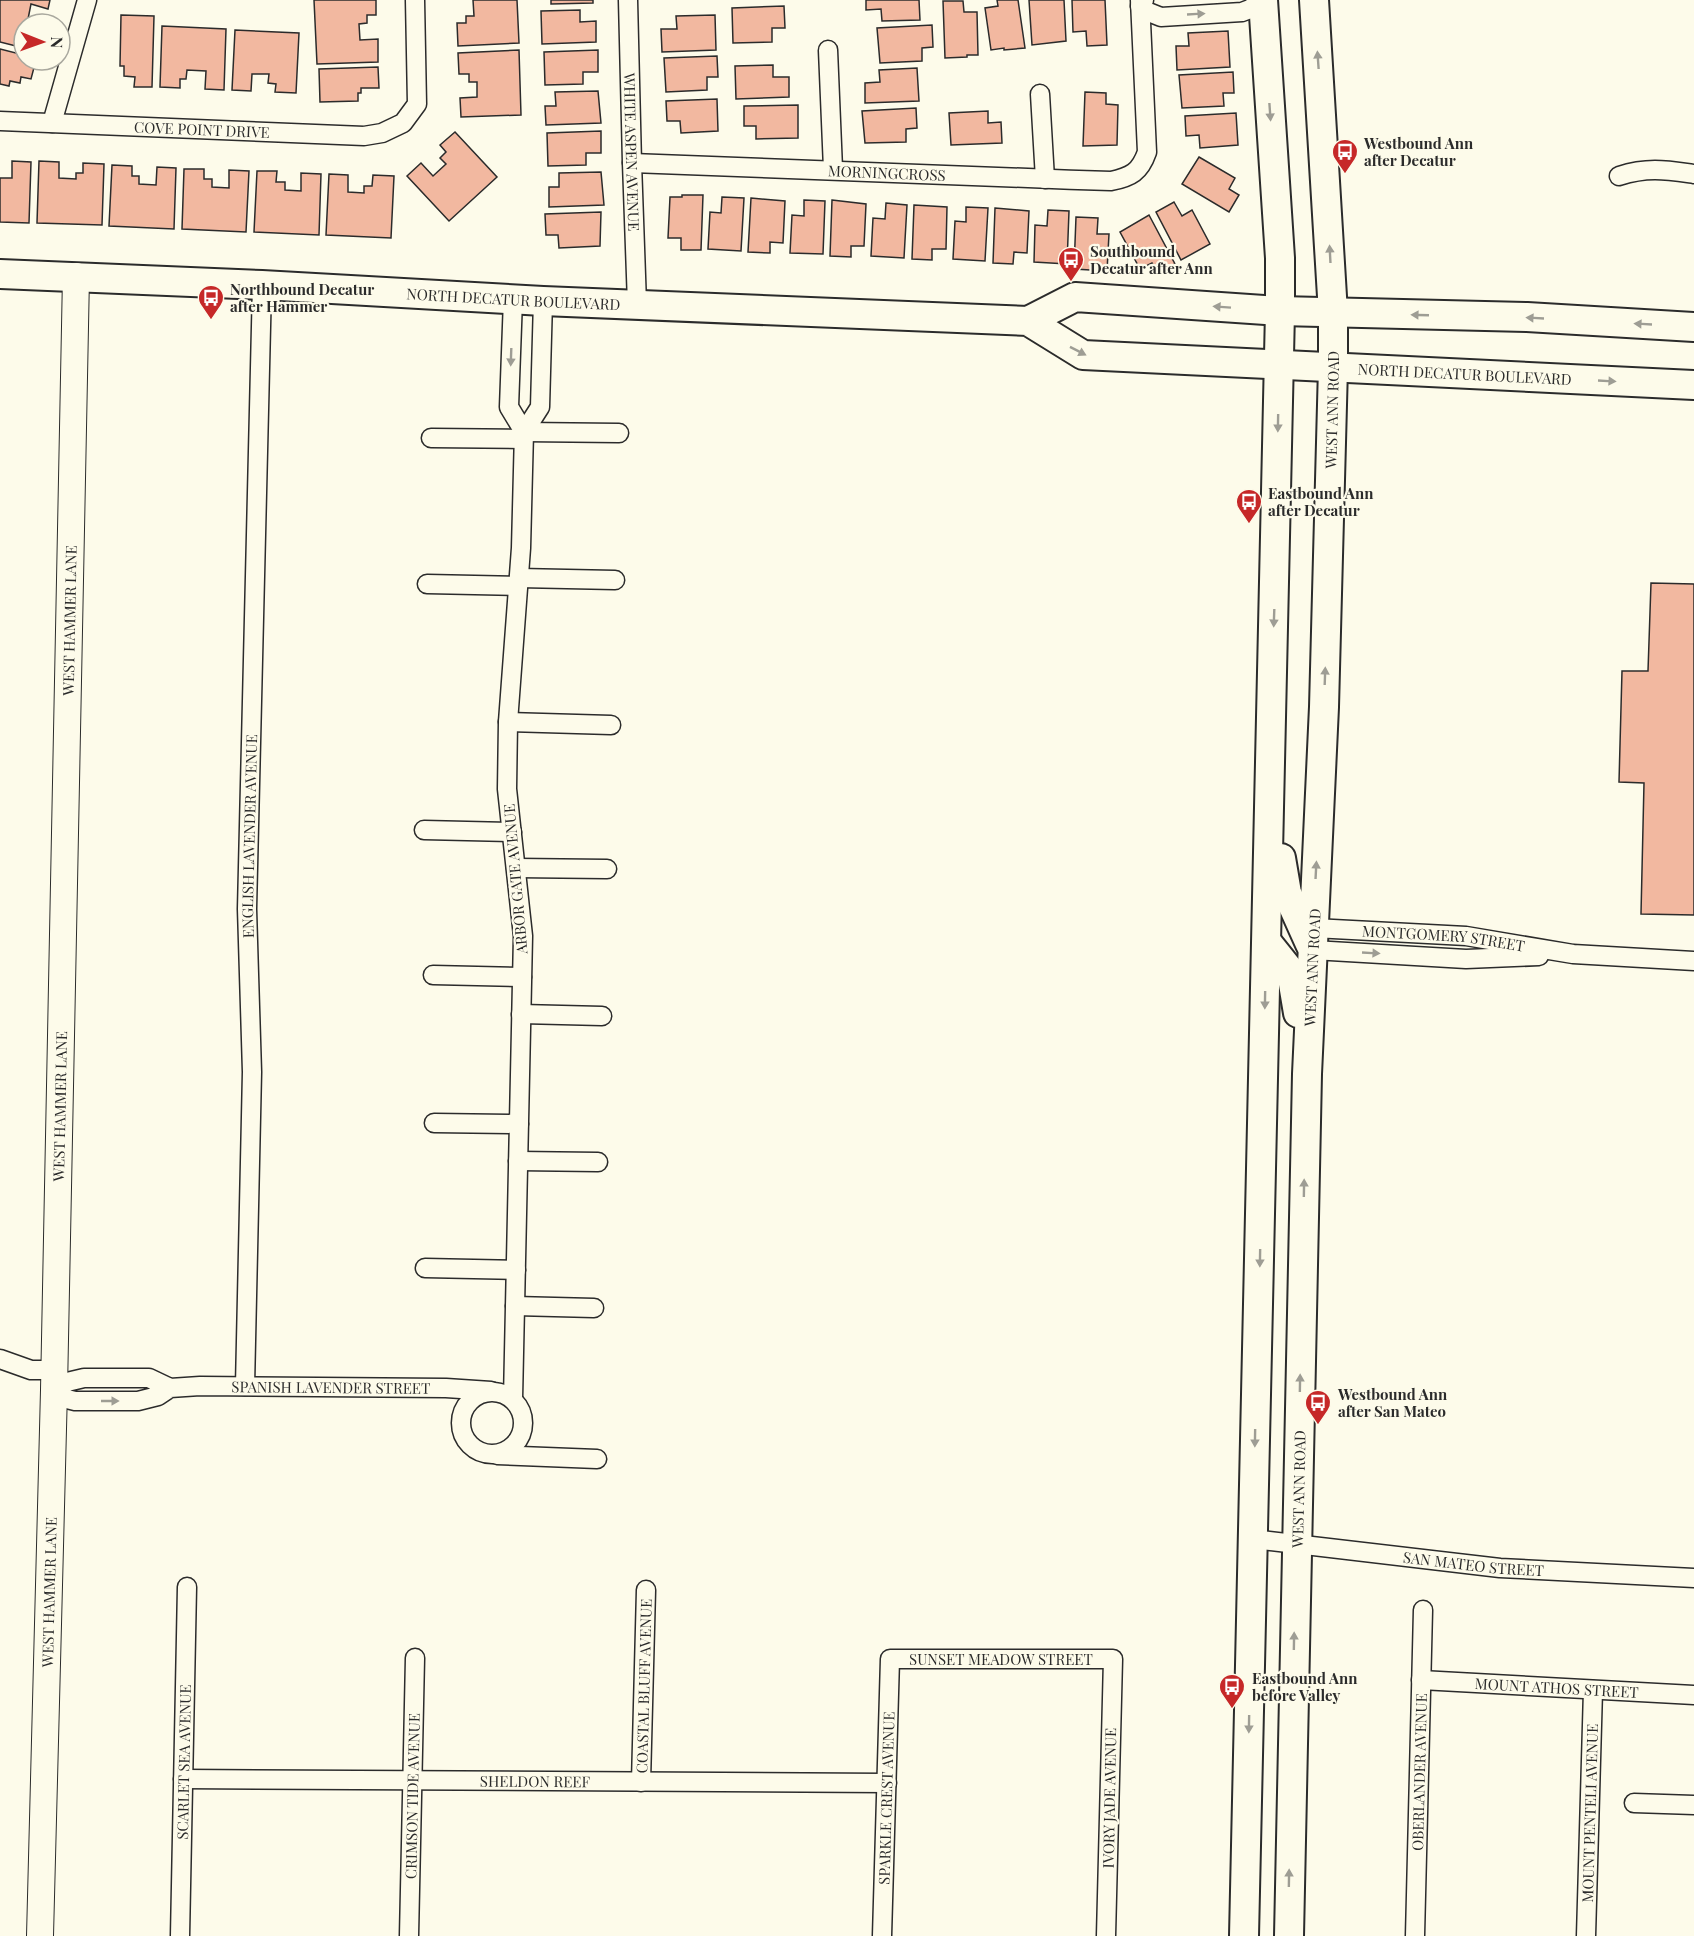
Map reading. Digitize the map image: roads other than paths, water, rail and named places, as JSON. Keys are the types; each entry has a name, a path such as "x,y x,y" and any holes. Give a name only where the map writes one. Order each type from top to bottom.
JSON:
{"main road":[{"path":"1244,1936 1280,310 1280,258 1263,0"},
{"name":"WEST ANN ROAD","path":"1289,1936 1307,1074 1324,707 1333,367 1333,313 1314,0"},
{"name":"NORTH DECATUR BOULEVARD","path":"0,274 262,285 543,301 1028,321 1083,355 1694,385"},
{"name":"NORTH DECATUR BOULEVARD","path":"1028,321 1075,297 1333,313 1527,318 1694,327"},
{"path":"1270,784 1287,893 1313,939"},
{"path":"1267,942 1291,972 1307,1074"}],"street":[{"path":"52,123 87,0"},
{"name":"COVE POINT DRIVE","path":"0,121 364,136 382,133 404,123 417,105 415,0"},
{"name":"WHITE ASPEN AVENUE","path":"628,0 637,304"},
{"path":"1142,2 1146,11 1161,16 1242,12 1263,0"},
{"name":"MORNINGCROSS","path":"632,163 1045,179 1111,181 1121,179 1138,170 1144,161 1148,142 1142,2"},
{"path":"828,50 833,169"},
{"path":"1040,94 1045,179"},
{"path":"1619,176 1650,169 1694,174"},
{"name":"WEST HAMMER LANE","path":"40,1936 54,1380 76,276"},
{"name":"ENGLISH LAVENDER AVENUE","path":"245,1386 252,1072 247,909 262,285"},
{"path":"513,299 509,406 523,435"},
{"path":"523,435 540,407 543,301"},
{"path":"431,438 619,433"},
{"name":"ARBOR GATE AVENUE","path":"513,1399 523,936 507,789 508,722 521,548 523,435"},
{"path":"427,584 615,580"},
{"path":"508,722 611,725"},
{"path":"424,831 512,832"},
{"path":"516,868 607,870"},
{"name":"MONTGOMERY STREET","path":"1313,939 1466,959 1574,954 1694,961"},
{"path":"434,975 522,977"},
{"path":"522,1014 602,1016"},
{"path":"434,1123 519,1124"},
{"path":"518,1161 598,1162"},
{"path":"425,1268 516,1270"},
{"path":"515,1306 594,1308"},
{"path":"0,1359 54,1380"},
{"name":"SPANISH LAVENDER STREET","path":"54,1380 67,1382 84,1378 149,1378 170,1388 245,1386 446,1388 492,1391"},
{"path":"492,1455 503,1453 512,1447 519,1439 523,1429 520,1408 513,1399 492,1391 481,1393 472,1399 465,1407 461,1418 461,1429 465,1439 481,1453 492,1455 597,1459"},
{"name":"SAN MATEO STREET","path":"1253,1539 1500,1568 1694,1578"},
{"name":"SCARLET SEA AVENUE","path":"180,1936 187,1587"},
{"name":"COASTAL BLUFF AVENUE","path":"641,1782 646,1590"},
{"name":"OBERLANDER AVENUE","path":"1415,1936 1423,1610"},
{"name":"CRIMSON TIDE AVENUE","path":"409,1936 415,1658"},
{"name":"SUNSET MEADOW STREET","path":"890,1659 1113,1659"},
{"name":"SPARKLE CREST AVENUE","path":"882,1936 890,1659"},
{"name":"IVORY JADE AVENUE","path":"1106,1936 1113,1659"},
{"name":"MOUNT ATHOS STREET","path":"1421,1680 1694,1695"},
{"name":"MOUNT PENTELI AVENUE","path":"1586,1936 1593,1690"},
{"name":"SHELDON REEF","path":"183,1779 887,1783"},
{"path":"1634,1803 1694,1805"}],"place":[{"name":"Westbound Ann after Decatur","path":"1345,175"},
{"name":"Southbound Decatur after Ann","path":"1071,283"},
{"name":"Northbound Decatur after Hammer","path":"211,321"},
{"name":"Eastbound Ann after Decatur","path":"1249,525"},
{"name":"Westbound Ann after San Mateo","path":"1318,1426"},
{"name":"Eastbound Ann before Valley","path":"1232,1710"}]}
